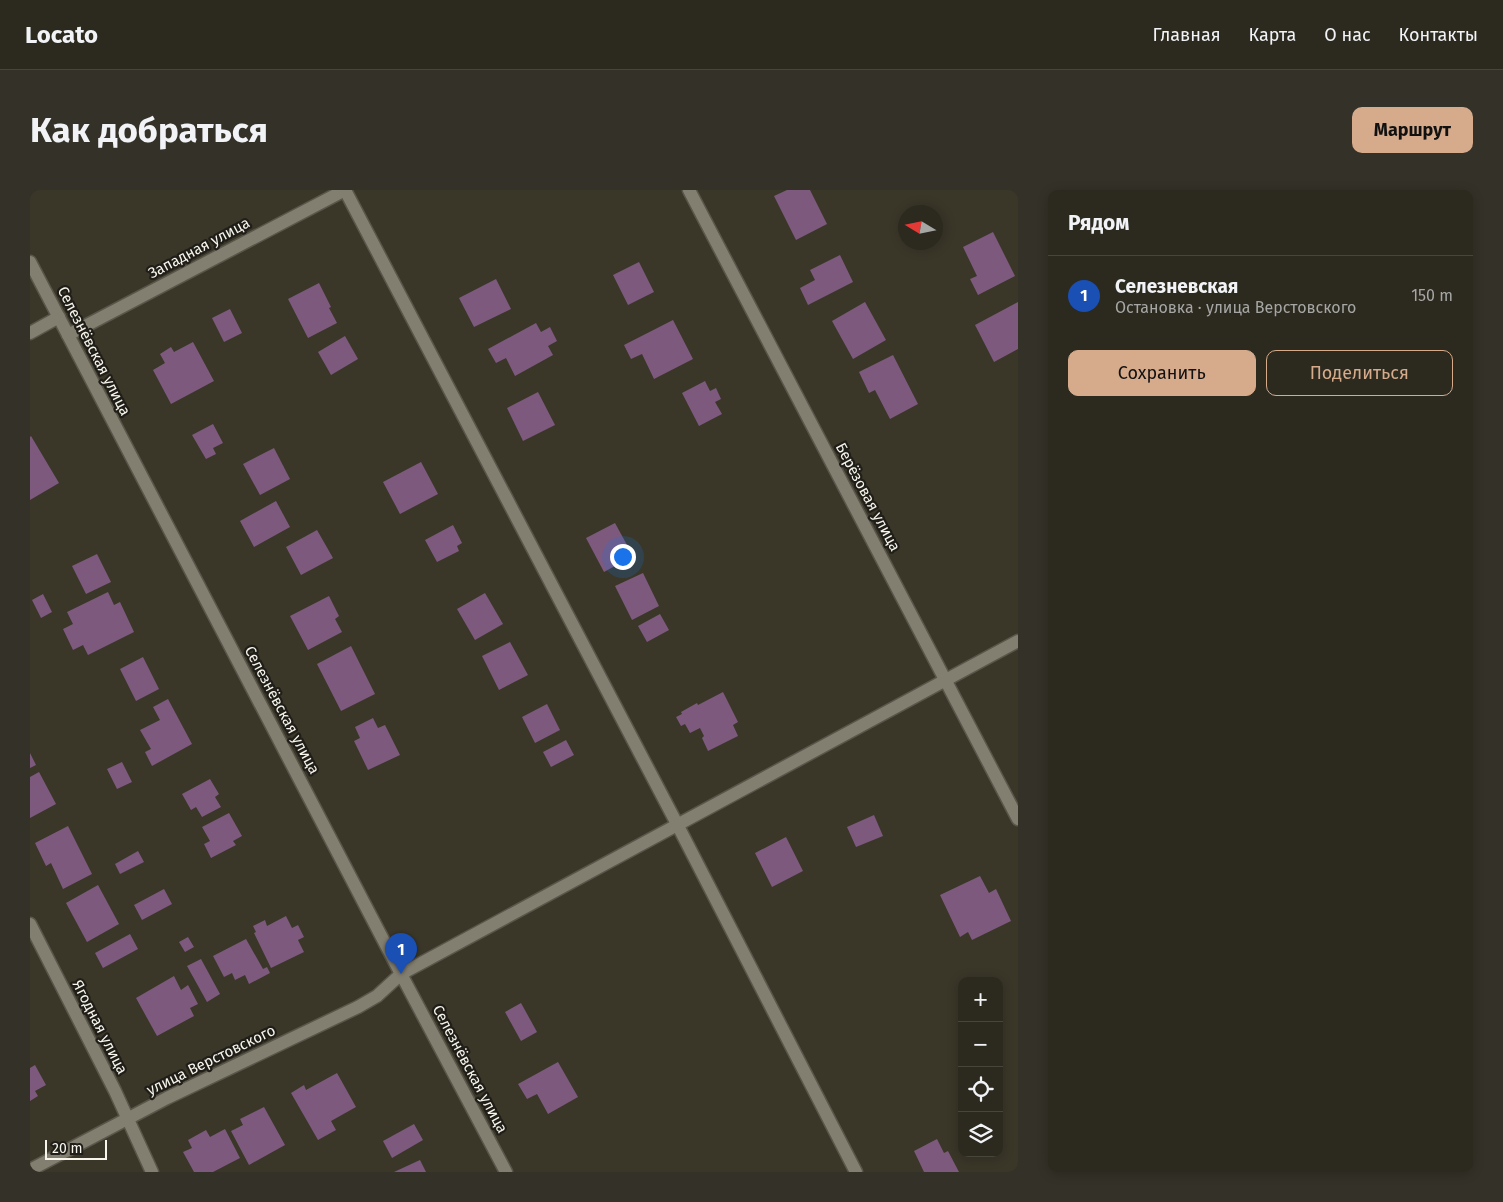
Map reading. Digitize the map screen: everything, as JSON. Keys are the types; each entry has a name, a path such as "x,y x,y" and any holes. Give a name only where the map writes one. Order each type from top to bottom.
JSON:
{"street":[{"name":"Западная улица","path":"68,335 345,190"},
{"path":"345,190 677,824 856,1172"},
{"name":"Берёзовая улица","path":"689,190 1018,819"},
{"name":"Селезнёвская улица","path":"30,262 506,1172"},
{"path":"30,333 59,317"},
{"name":"улица Верстовского","path":"30,1170 167,1098 358,1007 378,996 402,974 1018,641"},
{"name":"Ягодная улица","path":"30,924 115,1091 152,1172"}],"building":[{"path":"787,190 810,190 827,224 796,240 774,196"},
{"path":"993,232 1015,276 978,295 970,279 977,276 963,247"},
{"path":"840,255 853,282 808,305 800,288 815,280 810,270"},
{"path":"639,262 654,292 628,305 613,275"},
{"path":"496,279 511,309 474,327 459,298"},
{"path":"319,283 337,323 308,338 288,299"},
{"path":"865,302 886,340 853,359 832,321"},
{"path":"1018,302 1018,349 994,362 975,325"},
{"path":"230,309 242,333 224,342 212,318"},
{"path":"673,320 693,359 654,379 642,354 631,359 624,345"},
{"path":"536,323 541,332 550,327 557,341 548,346 553,355 515,376 506,358 496,363 488,349"},
{"path":"345,336 358,359 331,375 318,352"},
{"path":"193,342 214,381 171,404 153,370 165,363 160,354 171,347 174,352"},
{"path":"893,355 918,404 890,419 875,390 869,393 859,372"},
{"path":"705,381 710,391 716,388 721,399 715,402 722,414 699,426 682,393"},
{"path":"538,392 555,425 523,441 507,408"},
{"path":"213,424 223,443 213,448 216,454 206,459 192,435"},
{"path":"30,437 59,483 30,500"},
{"path":"274,448 290,479 260,495 243,464"},
{"path":"421,462 438,494 400,514 383,482"},
{"path":"276,501 290,527 254,547 240,521"},
{"path":"615,523 633,556 604,572 586,538"},
{"path":"453,525 462,543 457,546 459,551 437,562 425,540"},
{"path":"317,530 333,558 301,575 286,547"},
{"path":"97,554 111,582 86,594 72,566"},
{"path":"643,573 659,606 632,620 615,586"},
{"path":"108,592 114,605 120,602 134,632 88,655 83,645 73,650 63,629 73,624 67,612"},
{"path":"485,593 503,624 475,640 457,609"},
{"path":"43,594 52,612 41,618 32,600"},
{"path":"329,596 339,616 335,619 342,632 308,650 290,616"},
{"path":"660,614 669,630 647,642 638,626"},
{"path":"510,642 528,675 499,690 482,656"},
{"path":"351,646 375,694 341,711 317,664"},
{"path":"143,657 159,689 136,701 120,669"},
{"path":"723,692 738,722 733,725 738,736 708,751 700,728 690,733 685,724 681,726 676,717 697,703 698,705"},
{"path":"168,699 192,744 152,766 145,752 151,749 140,730 160,720 153,707"},
{"path":"547,704 560,730 535,743 522,717"},
{"path":"373,718 378,728 385,725 400,755 368,770 354,741 360,738 355,727"},
{"path":"566,740 574,755 551,767 543,752"},
{"path":"30,753 36,765 30,768"},
{"path":"122,762 132,782 117,789 107,769"},
{"path":"39,772 56,804 30,818 30,777"},
{"path":"210,779 219,794 215,797 221,807 202,817 196,807 191,810 182,794"},
{"path":"229,813 242,836 233,841 236,845 211,858 204,844 210,841 202,827"},
{"path":"874,815 883,836 856,847 847,827"},
{"path":"68,826 92,874 63,889 51,863 46,866 35,843"},
{"path":"786,837 803,871 772,887 755,853"},
{"path":"138,851 144,862 120,874 115,864"},
{"path":"980,876 989,893 996,889 1011,921 972,940 968,932 960,937 940,895"},
{"path":"98,885 119,924 87,942 66,903"},
{"path":"164,889 172,904 142,920 134,905"},
{"path":"286,916 292,928 298,925 304,937 298,940 304,952 271,968 254,933 256,932 253,926 265,920 267,926"},
{"path":"130,934 138,949 103,968 95,953"},
{"path":"188,937 194,947 185,952 179,942"},
{"path":"246,939 263,969 267,967 270,973 249,984 245,975 235,980 232,973 224,977 213,956"},
{"path":"201,959 220,994 207,1002 187,966"},
{"path":"174,976 181,990 188,985 198,1004 190,1008 194,1016 157,1036 136,998"},
{"path":"521,1003 537,1032 521,1041 505,1012"},
{"path":"558,1062 578,1097 548,1114 537,1094 527,1099 518,1084"},
{"path":"35,1065 46,1085 35,1091 38,1096 30,1101 30,1068"},
{"path":"337,1073 356,1107 331,1121 336,1130 318,1140 291,1093 304,1085 306,1090"},
{"path":"264,1107 285,1145 249,1165 231,1131 243,1125 240,1119"},
{"path":"414,1124 423,1140 392,1158 383,1141"},
{"path":"225,1129 240,1158 213,1172 194,1172 183,1152 192,1148 188,1140 206,1130 210,1137"},
{"path":"937,1139 944,1153 948,1151 959,1172 924,1172 914,1151"},
{"path":"420,1160 426,1172 394,1172"}],"place":[{"name":"Селезневская","path":"401,974"}]}
